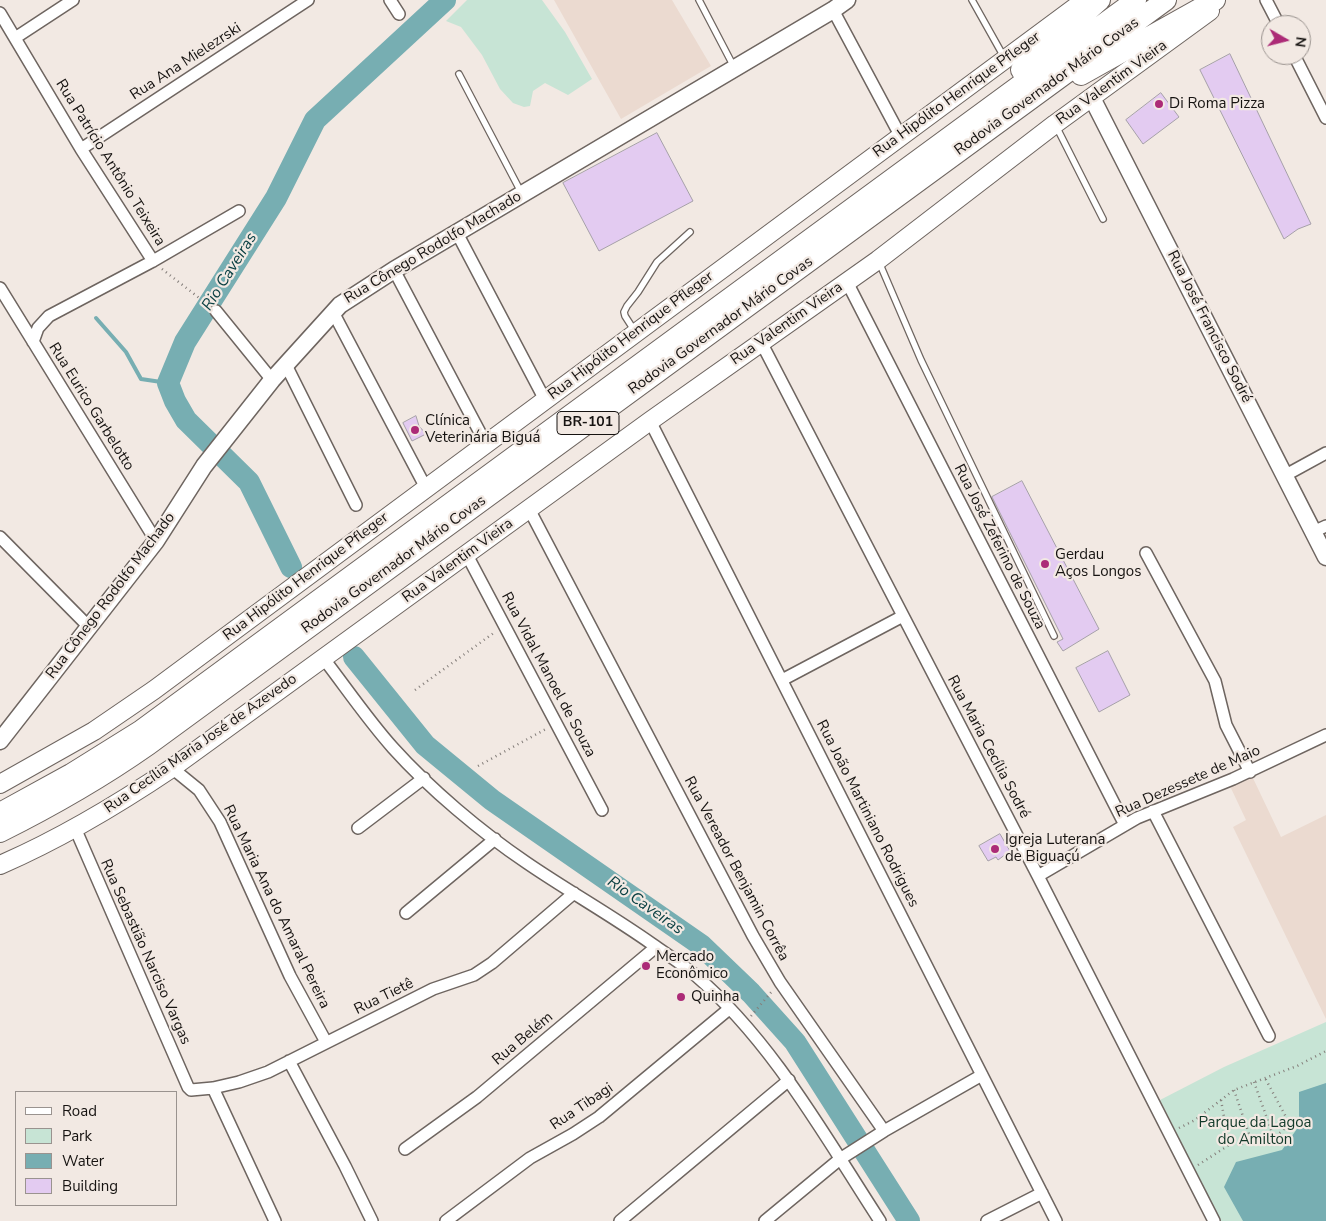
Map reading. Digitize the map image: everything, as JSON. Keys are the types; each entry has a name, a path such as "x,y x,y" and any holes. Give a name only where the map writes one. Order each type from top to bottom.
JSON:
{"highway":[{"path":"928,152 1100,0"},
{"name":"Rodovia Governador Mário Covas","path":"0,813 71,774 140,731 1136,0"},
{"name":"Rodovia Governador Mário Covas","path":"0,832 82,789 148,745 1166,0"},
{"path":"1005,117 1216,0"}],"main road":[{"name":"Rua Cônego Rodolfo Machado","path":"0,741 156,541 204,466 272,380 332,312 346,300 394,270 847,0"},
{"name":"Rua Hipólito Henrique Pfleger","path":"0,784 60,751 128,709 1086,0"},
{"name":"Rua Valentim Vieira","path":"345,644 650,421 878,260 1055,124 1225,0"},
{"name":"Rua José Francisco Sodré","path":"1092,98 1284,476 1320,529 1326,557"},
{"name":"Rua Cecília Maria José de Azevedo","path":"0,865 75,828 124,799 172,768 345,644"}],"street":[{"path":"15,38 73,0"},
{"name":"Rua Ana Mielezrski","path":"81,148 308,0"},
{"path":"390,0 399,14"},
{"path":"1266,0 1274,15"},
{"path":"833,10 901,137"},
{"name":"Rua Patrício Antônio Teixeira","path":"0,13 81,148 153,261"},
{"path":"1299,65 1326,118"},
{"path":"33,342 38,328 49,316 153,261 239,211"},
{"path":"457,233 545,400"},
{"path":"394,270 486,444"},
{"name":"Rua José Zeferino de Souza","path":"847,282 1125,825"},
{"name":"Rua Eurico Garbelotto","path":"0,288 156,541"},
{"path":"216,311 272,380"},
{"path":"332,312 426,488"},
{"name":"Rua Maria Cecília Sodré","path":"761,342 1038,876 1214,1221"},
{"path":"286,365 356,505"},
{"name":"Rua João Martiniano Rodrigues","path":"650,421 1056,1221"},
{"path":"1284,476 1326,453"},
{"name":"Rua Vereador Benjamin Corrêa","path":"529,509 753,936 780,982 881,1133"},
{"path":"0,537 89,627"},
{"path":"1146,553 1215,681 1226,725 1250,772"},
{"name":"Rua Vidal Manoel de Souza","path":"467,555 602,810"},
{"path":"782,680 902,616"},
{"path":"324,659 380,732 424,778 495,839 526,862 693,973 729,1009 773,1058 789,1080 880,1221"},
{"name":"Rua Dezessete de Maio","path":"1038,876 1125,825 1153,811 1250,772 1326,735"},
{"name":"Rua Maria Ana do Amaral Pereira","path":"172,768 199,790 220,822 290,976 326,1042"},
{"path":"358,828 424,778"},
{"path":"1153,811 1269,1036"},
{"name":"Rua Sebastião Narciso Vargas","path":"75,828 188,1087"},
{"path":"406,914 495,839"},
{"name":"Rua Tietê","path":"188,1087 191,1090 214,1088 255,1077 289,1062 433,989 474,975 574,893"},
{"name":"Rua Belém","path":"405,1149 477,1097 656,947"},
{"name":"Rua Tibagi","path":"446,1221 530,1158 573,1134 599,1116 729,1009"},
{"path":"289,1062 345,1166 372,1221"},
{"path":"765,1221 840,1159 881,1133 982,1075"},
{"path":"620,1221 789,1080"},
{"path":"214,1088 275,1221"},
{"path":"987,1221 1042,1193"}],"lane":[{"path":"699,0 734,68"},
{"path":"972,0 1005,59"},
{"path":"459,74 522,194"},
{"path":"1055,124 1103,219"},
{"path":"636,333 624,316 624,312 657,262 690,232"},
{"path":"878,260 921,360 1054,636"}],"path":[{"name":"Rua Patrício Antônio Teixeira","path":"153,261 216,311"},
{"path":"415,690 505,626"},
{"path":"478,766 556,723"},
{"path":"750,1017 773,991"},
{"path":"1168,1133 1195,1120 1234,1090 1297,1066 1326,1051"},
{"path":"1188,1171 1229,1145 1252,1143 1274,1138 1284,1129 1286,1117 1265,1078"},
{"path":"1254,1082 1274,1138"},
{"path":"1234,1090 1252,1143"},
{"path":"1221,1100 1229,1145"}],"shaded area":[{"path":"554,0 672,0 711,66 621,119"},
{"path":"1251,774 1281,837 1326,815 1326,1019 1233,827 1246,820 1229,784"}],"green space":[{"path":"467,0 542,0 565,32 592,79 568,95 545,83 533,91 530,106 524,107 513,103 500,89 482,55 461,27 446,21"},
{"name":"Parque da Lagoa do Amilton","path":"1326,1022 1326,1221 1221,1221 1160,1100 1224,1067"}],"water":[{"path":"1326,1083 1326,1221 1243,1221 1224,1187 1236,1162 1282,1150 1299,1126 1299,1092"}],"building":[{"path":"1230,54 1311,224 1298,229 1284,239 1200,70"},
{"path":"1161,93 1179,117 1143,144 1126,120"},
{"path":"657,133 693,201 599,251 563,183"},
{"name":"Clínica Veterinária Biguá","path":"416,416 419,426 426,434 412,441 403,423"},
{"name":"Gerdau Aços Longos","path":"1022,481 1099,629 1063,651 1057,642 1063,639 992,497"},
{"path":"1108,651 1130,695 1099,712 1076,668"},
{"name":"Igreja Luterana de Biguaçú","path":"1000,834 1010,851 998,860 996,857 988,861 979,846"}],"waterway":[{"name":"Rio Caveiras","path":"291,567 249,482 186,420 175,401 168,383 185,342 276,198 315,120 445,0"},
{"path":"96,318 126,352 141,379 168,383"},
{"name":"Rio Caveiras","path":"354,657 425,745 492,800 701,945 751,993 795,1042 909,1221"}],"place":[{"name":"Di Roma Pizza","path":"1159,104"},
{"name":"Clínica Veterinária Biguá","path":"415,430"},
{"name":"Gerdau Aços Longos","path":"1045,564"},
{"name":"Igreja Luterana de Biguaçú","path":"995,849"},
{"name":"Mercado Econômico","path":"646,966"},
{"name":"Quinha","path":"681,997"}]}
